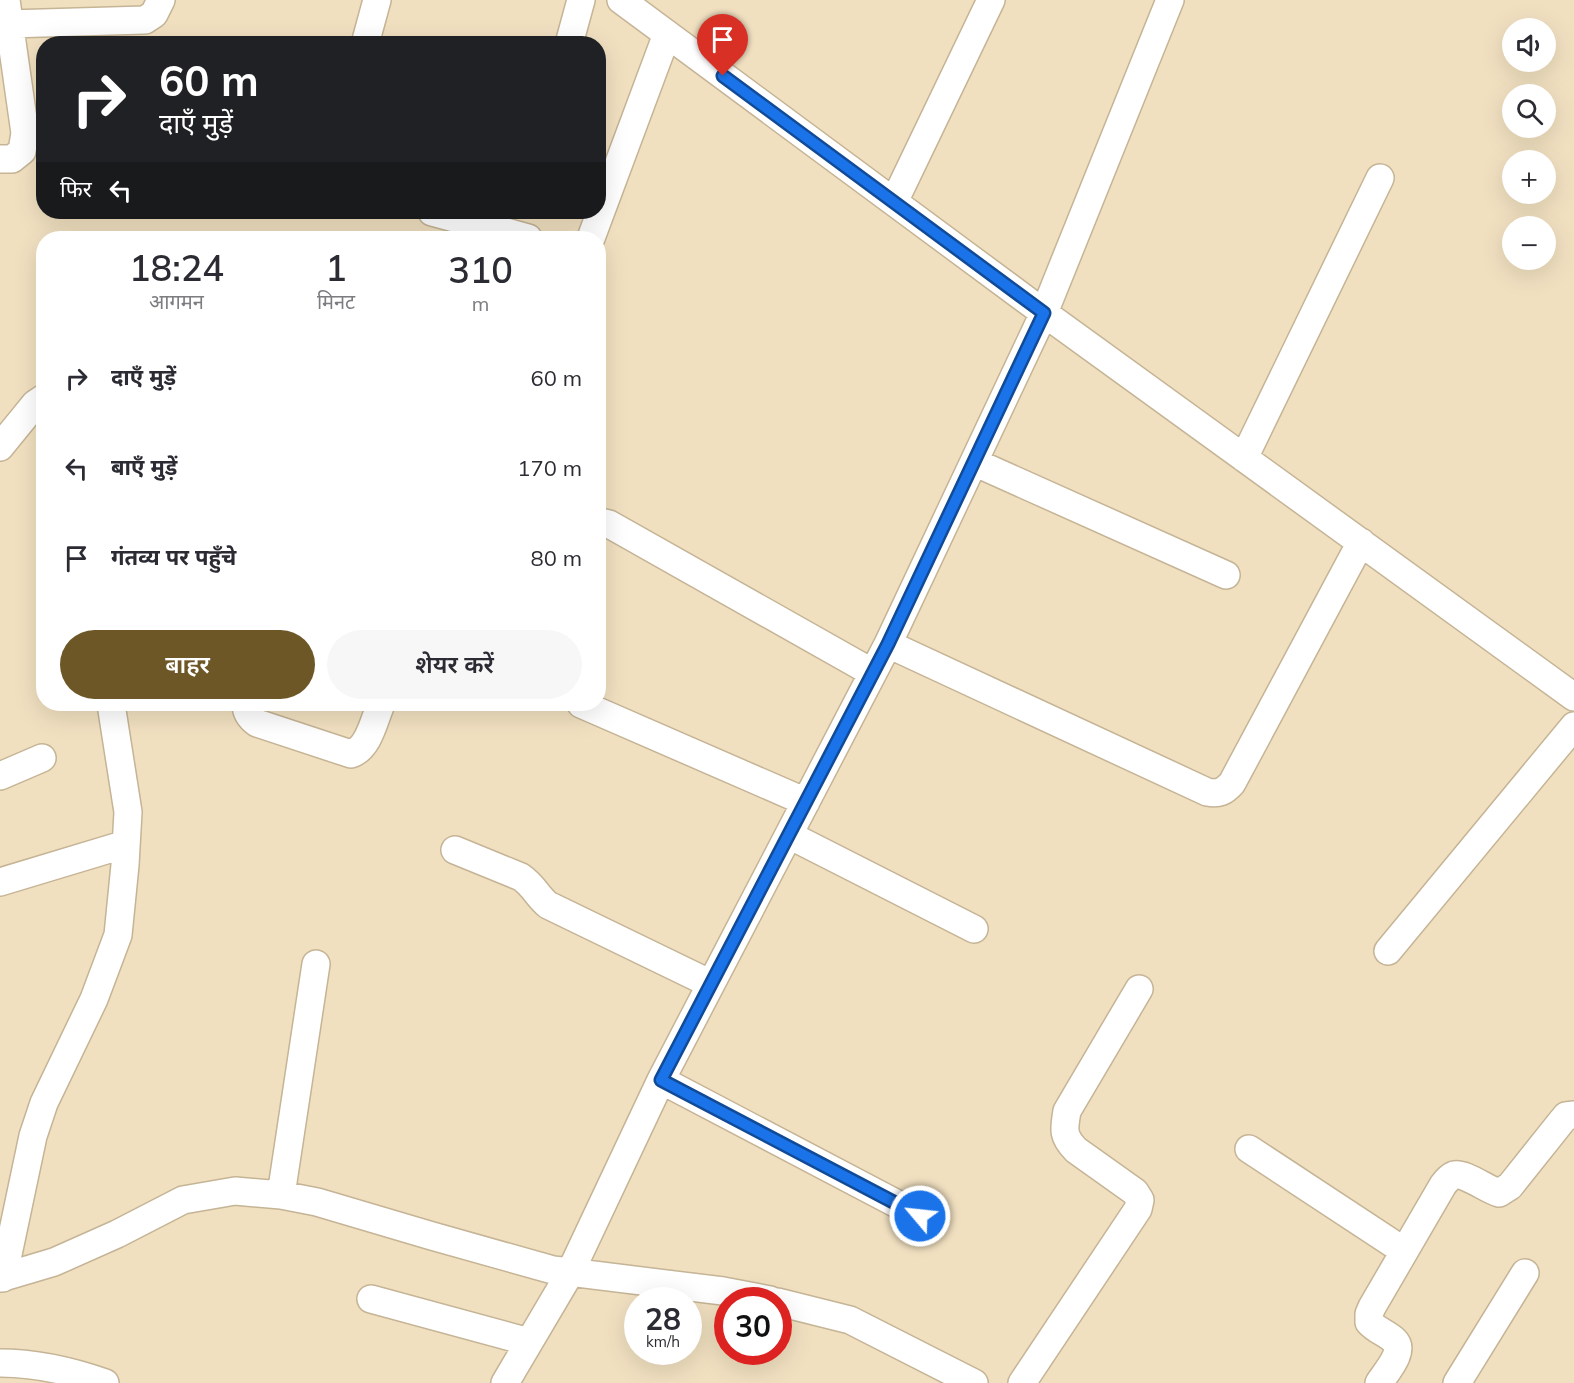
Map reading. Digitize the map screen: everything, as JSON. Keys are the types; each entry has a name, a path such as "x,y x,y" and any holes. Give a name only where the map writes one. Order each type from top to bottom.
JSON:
{"street":[{"path":"0,159 12,159 22,151 25,133 8,12 98,11 146,20 154,14 161,0"},
{"path":"367,36 377,0"},
{"path":"570,36 581,0"},
{"path":"621,0 1044,313 1574,697"},
{"path":"894,202 992,0"},
{"path":"505,1383 570,1273 661,1080 888,644 1044,313 1170,0"},
{"path":"606,198 667,34"},
{"path":"1244,458 1380,178"},
{"path":"471,219 521,228"},
{"path":"0,447 36,404"},
{"path":"974,462 1226,575"},
{"path":"606,523 873,673"},
{"path":"888,644 1207,792 1217,794 1225,791 1232,783 1361,542"},
{"path":"112,711 128,812 118,935 94,999 44,1102 33,1136 2,1278 54,1262 117,1234 183,1200 234,1191 281,1195 317,1202 553,1270 714,1290"},
{"path":"247,711 257,723 351,754 358,752 365,743 378,711"},
{"path":"596,711 806,802"},
{"path":"1388,951 1574,726"},
{"path":"0,776 42,758"},
{"path":"789,835 974,928"},
{"path":"0,882 126,844"},
{"path":"456,850 521,877 548,905 711,984"},
{"path":"281,1195 316,964"},
{"path":"1022,1383 1138,1209 1140,1200 1135,1192 1076,1150 1069,1142 1064,1130 1067,1111 1139,989"},
{"path":"661,1080 920,1216"},
{"path":"1379,1383 1396,1357 1399,1348 1396,1341 1369,1322 1369,1314 1443,1185 1449,1178 1462,1175 1499,1193 1510,1186 1566,1116 1574,1115"},
{"path":"1249,1149 1404,1251"},
{"path":"1457,1383 1525,1273"},
{"path":"371,1299 529,1342"},
{"path":"792,1306 850,1320 928,1373 974,1383"},
{"path":"0,1363 43,1367 105,1383"}],"route":[{"path":"723,76 1044,313 888,644 661,1080 920,1216"}]}
